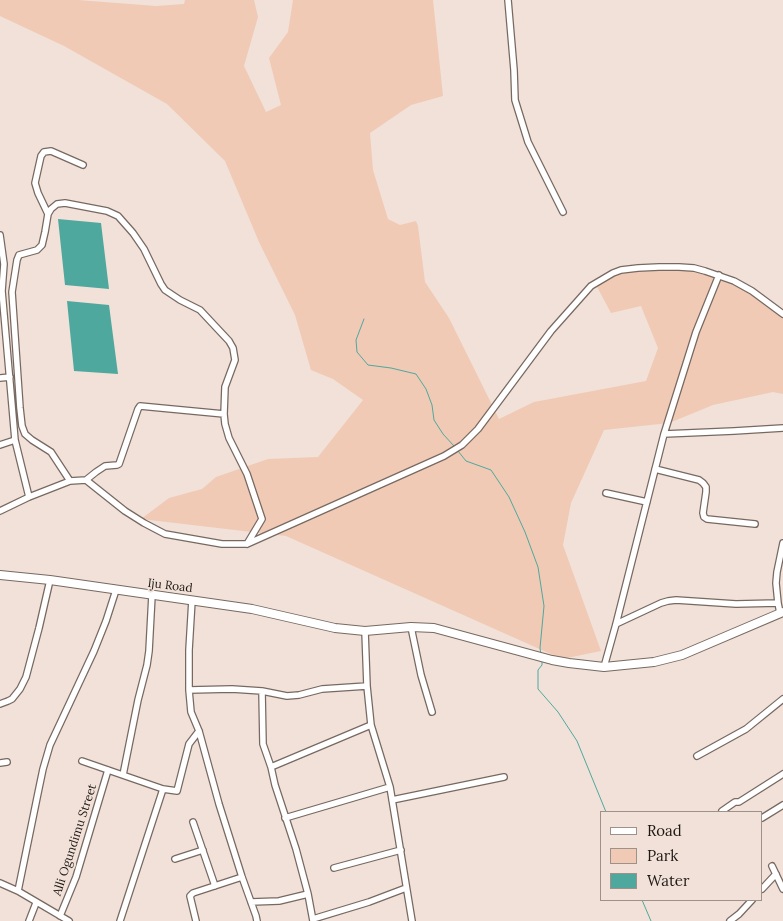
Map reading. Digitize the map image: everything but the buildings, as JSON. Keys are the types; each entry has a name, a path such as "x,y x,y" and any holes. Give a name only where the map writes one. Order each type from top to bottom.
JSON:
{"main road":[{"name":"Iju Road","path":"0,575 50,580 252,609 335,628 365,631 411,627 434,628 552,660 604,667 654,662 682,655 782,613"}],"street":[{"path":"508,0 515,100 528,142 563,212"},
{"path":"48,214 35,183 41,156 44,152 51,151 83,165"},
{"path":"70,481 51,452 25,434 22,426 12,292 19,255 37,250 42,245 48,214 57,204 65,203 107,211 118,216 144,249 165,290 200,310 234,348 236,360 225,387 225,424 229,438 247,474 262,519 247,544"},
{"path":"0,235 4,264 2,291 3,349 10,376 15,440 29,497"},
{"path":"86,480 125,511 165,534 222,544 247,544 444,456 462,445 478,428 551,332 591,286 613,273 638,268 694,268 734,281 752,291 783,314"},
{"path":"604,667 664,434 696,332 719,275"},
{"path":"0,378 10,376"},
{"path":"0,510 70,481 86,480 105,466 119,464 140,406 224,414"},
{"path":"664,434 783,428"},
{"path":"0,445 15,440"},
{"path":"655,469 699,480 703,483 706,487 704,517 755,524"},
{"path":"606,493 646,502"},
{"path":"782,613 778,603 776,583 783,543"},
{"path":"0,704 12,699 26,677 50,580"},
{"path":"18,891 50,745 94,651 116,590"},
{"path":"123,775 147,665 152,595"},
{"path":"192,600 189,650 191,712 199,731 219,804 257,921"},
{"path":"616,624 668,601 736,604 778,603"},
{"path":"411,627 421,676 432,712"},
{"path":"365,631 367,686 371,725 390,787 412,921"},
{"path":"189,690 232,688 288,696 322,689 367,686"},
{"path":"262,691 263,744 272,767 275,784 296,849 313,920 406,888"},
{"path":"697,756 746,728 783,699"},
{"path":"272,767 371,725"},
{"path":"82,761 164,789 177,791 189,744 199,731"},
{"path":"0,764 7,762"},
{"name":"Alli Ogundimu Street","path":"60,916 76,877 108,770"},
{"path":"722,811 783,774"},
{"path":"392,800 504,778"},
{"path":"286,818 390,787"},
{"path":"120,921 164,789"},
{"path":"763,817 783,805"},
{"path":"193,822 215,886"},
{"path":"175,859 203,850"},
{"path":"334,868 400,850"},
{"path":"772,866 783,889"},
{"path":"763,888 776,874"},
{"path":"196,921 190,896 193,893 242,877"},
{"path":"0,883 18,891 69,921"},
{"path":"251,902 279,901 308,894"},
{"path":"730,921 751,901"},
{"path":"29,921 36,903"}],"green space":[{"path":"0,0 78,0 156,6 184,4 185,0 254,0 258,17 244,66 266,112 281,105 269,58 288,32 293,0 433,0 443,96 411,105 370,133 373,170 388,219 400,225 416,221 425,282 449,318 499,419 534,402 646,381 658,348 641,306 611,313 596,285 614,275 653,268 705,272 743,289 783,316 783,394 773,392 713,405 669,423 604,430 571,503 563,545 601,651 562,659 286,536 141,519 169,498 202,489 216,477 268,459 318,457 363,400 333,379 311,370 295,315 259,242 225,161 167,104 64,46 0,16"}],"water":[{"path":"58,219 101,223 109,289 65,285"},
{"path":"67,301 109,305 118,374 74,371"}],"waterway":[{"path":"364,319 356,340 357,352 368,365 416,374 426,389 432,405 434,420 454,446"},
{"path":"458,451 466,461 491,470 509,497 525,532 538,567 544,606 541,655"},
{"path":"542,661 542,665 538,670 538,689 558,712 577,741 606,811"},
{"path":"642,901 651,921"}]}
